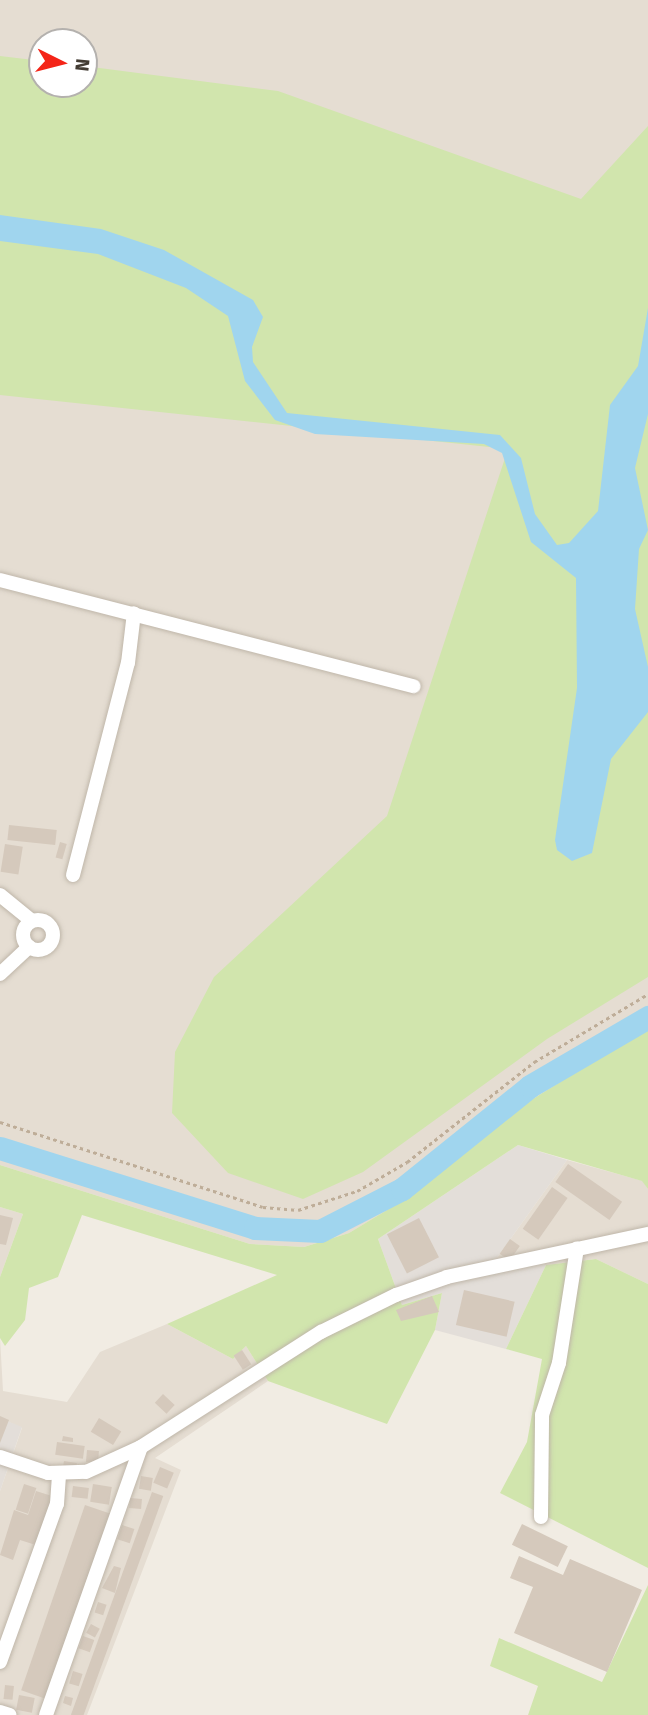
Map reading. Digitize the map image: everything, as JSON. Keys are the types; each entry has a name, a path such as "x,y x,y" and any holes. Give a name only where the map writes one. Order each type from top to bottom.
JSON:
{"street":[{"path":"0,580 414,686"},
{"path":"72,875 128,663 134,613"},
{"path":"0,895 28,925 29,947 0,974"},
{"path":"0,907 28,925 47,923 52,937 43,949 29,947"},
{"path":"0,1457 59,1473 86,1472 141,1447 321,1332 385,1300 447,1277 648,1234"},
{"path":"541,1517 542,1415 559,1363 578,1248"},
{"path":"46,1715 141,1447"},
{"path":"0,1662 57,1504 59,1473"},
{"path":"0,1712 10,1715"}],"path":[{"path":"0,1122 263,1207 298,1210 357,1191 407,1162 534,1062 648,995"}],"shaded area":[{"path":"0,0 648,0 648,1027 507,1115 413,1195 349,1233 304,1247 250,1244 0,1165"},
{"path":"518,1145 567,1160 496,1259 546,1265 506,1349 435,1330 442,1293 402,1305 378,1239"},
{"path":"567,1160 643,1181 648,1189 648,1284 596,1259 546,1265 496,1259"},
{"path":"0,1207 23,1214 0,1277"},
{"path":"167,1324 233,1359 246,1346 268,1381 155,1458 181,1470 87,1715 0,1715 0,1491 22,1428 0,1418 0,1338 3,1391 67,1402 100,1352"},
{"path":"0,1418 22,1427 0,1491"}],"green space":[{"path":"0,56 28,59 28,98 98,98 98,68 278,91 581,199 648,126 648,977 547,1039 363,1172 303,1199 228,1173 172,1113 175,1052 214,977 387,816 508,449 0,395"},
{"path":"648,1027 648,1189 642,1181 518,1145 378,1239 402,1305 442,1293 435,1330 387,1424 268,1381 246,1346 233,1359 167,1324 277,1275 82,1215 58,1277 29,1288 25,1320 5,1346 0,1338 0,1277 23,1214 0,1207 0,1165 250,1244 304,1247 349,1233 412,1195 507,1115"},
{"path":"596,1259 648,1284 648,1568 500,1493 527,1442 542,1359 506,1349 546,1265"},
{"path":"648,1585 648,1715 528,1715 538,1686 490,1666 499,1638 602,1682"}],"water":[{"path":"0,215 101,229 164,250 253,300 263,317 252,347 253,362 287,413 500,435 521,458 535,514 557,545 569,543 598,511 610,405 638,366 648,308 648,414 635,468 648,530 639,549 635,609 648,667 648,712 611,759 592,853 572,861 557,850 555,840 577,688 576,578 531,542 502,453 484,444 315,434 275,420 245,381 228,316 186,288 98,254 0,241"}],"building":[{"path":"9,825 57,830 55,845 7,840"},
{"path":"60,842 67,844 62,859 56,857"},
{"path":"5,844 23,847 18,874 1,872"},
{"path":"568,1164 622,1202 609,1220 555,1182"},
{"path":"552,1187 568,1198 538,1240 523,1229"},
{"path":"0,1215 13,1218 6,1245 0,1244"},
{"path":"419,1218 439,1257 407,1274 387,1234"},
{"path":"510,1239 520,1246 510,1261 500,1254"},
{"path":"464,1290 515,1302 507,1337 456,1325"},
{"path":"432,1296 439,1312 401,1321 396,1310"},
{"path":"242,1350 251,1364 243,1370 234,1355"},
{"path":"163,1394 175,1405 167,1414 155,1403"},
{"path":"0,1416 9,1420 0,1443"},
{"path":"99,1418 121,1431 113,1445 91,1432"},
{"path":"63,1436 73,1438 73,1442 62,1441"},
{"path":"57,1442 85,1446 83,1459 55,1455"},
{"path":"87,1450 99,1451 98,1463 86,1462"},
{"path":"64,1461 77,1463 76,1471 63,1469"},
{"path":"160,1467 174,1473 167,1489 153,1483"},
{"path":"141,1476 153,1478 151,1491 139,1489"},
{"path":"24,1484 36,1488 28,1514 16,1510"},
{"path":"93,1484 112,1487 109,1505 90,1502"},
{"path":"73,1486 89,1488 88,1499 72,1497"},
{"path":"36,1491 55,1497 39,1546 20,1540 13,1560 0,1555 14,1510 28,1515"},
{"path":"152,1492 163,1496 84,1715 71,1715"},
{"path":"130,1498 142,1499 141,1509 129,1508"},
{"path":"85,1505 114,1515 50,1700 21,1690"},
{"path":"522,1524 568,1546 558,1567 512,1545"},
{"path":"122,1525 134,1529 130,1543 117,1539"},
{"path":"519,1556 563,1575 570,1559 642,1590 607,1672 514,1633 533,1587 510,1578"},
{"path":"114,1566 121,1568 115,1593 102,1588"},
{"path":"98,1602 107,1605 103,1615 95,1612"},
{"path":"91,1624 100,1629 95,1638 86,1633"},
{"path":"83,1636 94,1640 90,1652 79,1648"},
{"path":"73,1671 83,1674 79,1686 69,1683"},
{"path":"5,1685 14,1686 12,1700 4,1699"},
{"path":"19,1695 35,1698 32,1713 16,1710"},
{"path":"65,1696 73,1698 71,1706 63,1703"}],"waterway":[{"path":"0,1148 255,1228 320,1231 402,1189 530,1086 648,1017"}]}
